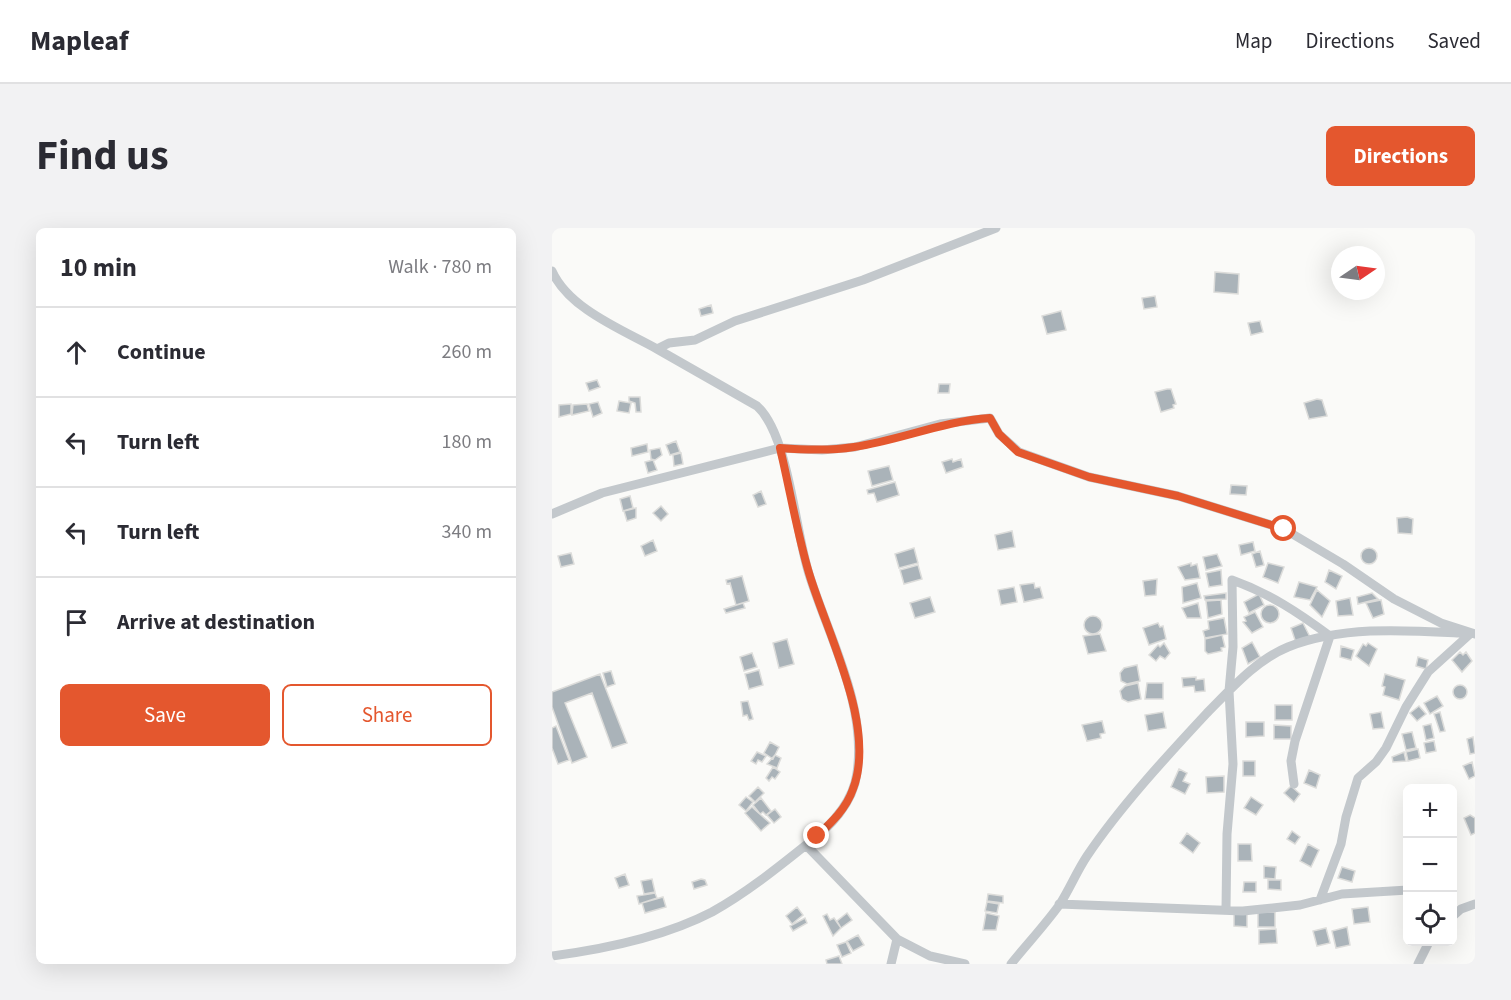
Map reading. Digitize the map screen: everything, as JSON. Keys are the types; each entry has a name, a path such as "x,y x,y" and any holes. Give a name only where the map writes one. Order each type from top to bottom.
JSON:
{"street":[{"path":"657,349 669,343 695,340 735,321 863,280 977,231 996,228"},
{"path":"552,956 629,942 710,913 744,892 806,845 837,816 853,789 857,775 858,739 846,678 808,573 780,448 764,412 580,303 553,275"},
{"path":"552,514 602,493 780,448 822,450 855,447 940,424 990,418 999,434 1018,452 1089,477 1178,496 1284,529 1343,564 1394,599 1441,623 1473,634"},
{"path":"1226,909 1227,834 1233,764 1228,691 1233,647 1232,580 1262,591 1297,611 1330,636"},
{"path":"1011,964 1059,904 1087,856 1189,733 1228,691 1270,656 1288,647 1330,636 1397,630 1473,634"},
{"path":"1320,900 1341,844 1358,778 1376,762 1386,748 1406,707 1428,672 1473,634"},
{"path":"1294,784 1291,761 1295,741 1330,636"},
{"path":"806,845 897,939 930,956 965,964"},
{"path":"1059,904 1244,911 1300,905 1342,894 1403,890"},
{"path":"1457,913 1475,904"},
{"path":"1457,905 1461,909"},
{"path":"891,964 897,939"},
{"path":"1418,964 1428,946"}],"building":[{"path":"1215,272 1239,274 1238,294 1214,292"},
{"path":"1155,296 1157,307 1144,309 1142,298"},
{"path":"711,305 713,313 701,316 699,309"},
{"path":"1061,311 1066,330 1047,334 1042,316"},
{"path":"1260,321 1263,332 1251,335 1248,323"},
{"path":"597,380 600,387 589,391 586,383"},
{"path":"939,384 950,384 949,393 938,393"},
{"path":"1171,389 1176,404 1173,405 1174,408 1161,412 1155,392"},
{"path":"629,397 640,397 641,412 636,412 635,403 629,401"},
{"path":"1317,399 1322,400 1327,416 1309,419 1304,403"},
{"path":"619,401 631,403 629,413 617,411"},
{"path":"598,402 602,413 593,417 589,404"},
{"path":"571,404 571,414 559,417 559,405"},
{"path":"587,404 589,411 572,415 573,405"},
{"path":"676,441 680,452 670,455 666,445"},
{"path":"647,444 648,452 632,456 631,448"},
{"path":"660,448 662,455 655,460 651,459 650,450"},
{"path":"681,453 683,464 674,466 673,455"},
{"path":"952,459 953,462 961,459 963,467 946,473 942,462"},
{"path":"653,460 657,470 648,473 645,462"},
{"path":"889,466 893,480 872,486 868,471"},
{"path":"895,482 899,495 877,502 874,493 868,494 867,490"},
{"path":"1231,485 1247,486 1246,495 1230,494"},
{"path":"761,491 766,504 758,507 753,495"},
{"path":"630,496 633,508 623,511 620,499"},
{"path":"661,506 668,514 661,521 653,513"},
{"path":"636,508 636,518 627,521 624,511"},
{"path":"1397,518 1413,519 1412,534 1398,533"},
{"path":"1012,531 1015,547 998,550 995,535"},
{"path":"653,540 657,551 645,556 641,546"},
{"path":"1253,542 1255,551 1241,555 1239,545"},
{"path":"914,548 918,563 899,568 895,554"},
{"path":"1369,548 1377,556 1369,564 1361,556"},
{"path":"1260,551 1264,565 1256,567 1252,554"},
{"path":"571,553 574,564 561,567 558,556"},
{"path":"1217,554 1222,566 1206,570 1203,557"},
{"path":"1191,563 1191,566 1197,564 1200,578 1185,580 1178,567"},
{"path":"1268,563 1284,567 1278,583 1263,577"},
{"path":"918,565 922,579 904,584 900,570"},
{"path":"1221,570 1222,585 1209,587 1206,573"},
{"path":"1329,570 1342,576 1336,589 1325,582"},
{"path":"742,576 749,601 736,605 730,583 727,584 726,580"},
{"path":"1157,579 1156,595 1145,596 1143,581"},
{"path":"1299,582 1317,587 1310,600 1294,597"},
{"path":"1034,583 1035,588 1040,587 1043,598 1024,602 1020,585"},
{"path":"1197,583 1201,598 1183,603 1182,587"},
{"path":"1014,587 1017,602 1001,605 998,590"},
{"path":"1317,590 1330,601 1322,617 1310,605"},
{"path":"1226,593 1226,599 1205,600 1204,596"},
{"path":"1372,593 1378,599 1358,604 1357,597"},
{"path":"1259,594 1264,605 1249,613 1244,602"},
{"path":"930,597 935,612 915,618 910,603"},
{"path":"1350,598 1353,615 1338,616 1336,601"},
{"path":"1221,600 1222,614 1208,618 1206,601"},
{"path":"1381,600 1384,614 1373,618 1366,603"},
{"path":"743,603 745,608 726,613 724,609"},
{"path":"1198,603 1201,618 1187,618 1182,608"},
{"path":"1270,605 1276,608 1279,614 1276,620 1270,623 1264,620 1261,614 1264,608"},
{"path":"1255,612 1263,627 1252,633 1243,622 1246,621 1244,617"},
{"path":"1093,616 1099,619 1102,625 1099,631 1093,634 1087,631 1084,625 1087,619"},
{"path":"1224,618 1227,634 1205,638 1203,631 1209,629 1208,621"},
{"path":"1158,623 1160,627 1163,626 1166,639 1149,645 1143,628"},
{"path":"1303,623 1310,637 1296,643 1291,628"},
{"path":"1100,634 1106,651 1088,654 1083,636"},
{"path":"1222,635 1225,647 1221,648 1222,651 1208,654 1205,651 1205,639"},
{"path":"787,639 794,664 779,668 773,643"},
{"path":"1252,642 1260,657 1248,664 1242,648"},
{"path":"1164,643 1170,653 1165,659 1160,656 1156,661 1149,655 1158,645 1160,647"},
{"path":"1368,643 1377,649 1369,666 1356,656 1363,644 1366,646"},
{"path":"1341,646 1354,650 1351,660 1340,657"},
{"path":"1460,652 1463,655 1466,652 1472,661 1462,672 1452,660"},
{"path":"752,653 757,667 744,671 740,657"},
{"path":"1418,657 1428,660 1426,669 1416,666"},
{"path":"1137,665 1140,681 1127,684 1121,681 1120,673 1124,668"},
{"path":"759,670 763,685 749,689 745,674"},
{"path":"611,671 615,684 607,687 603,673"},
{"path":"600,674 627,743 612,748 592,693 565,703 587,757 572,763 552,707 552,692"},
{"path":"1385,674 1405,680 1399,700 1383,695 1385,687 1382,686"},
{"path":"1196,677 1196,680 1204,679 1205,691 1195,692 1194,686 1183,687 1182,678"},
{"path":"1138,683 1141,699 1128,702 1122,699 1120,691 1125,686"},
{"path":"1147,683 1163,683 1163,699 1145,699"},
{"path":"1457,685 1463,685 1467,692 1463,699 1457,699 1453,695 1453,689"},
{"path":"1437,696 1443,706 1430,714 1424,703"},
{"path":"748,701 753,719 749,720 747,715 743,716 741,702"},
{"path":"1275,705 1292,705 1292,720 1275,720"},
{"path":"1419,706 1426,714 1417,721 1410,713"},
{"path":"1163,712 1166,728 1148,731 1145,715"},
{"path":"1381,712 1384,728 1373,729 1370,714"},
{"path":"1440,712 1445,731 1440,732 1434,714"},
{"path":"1102,721 1105,733 1100,734 1101,738 1087,741 1082,725"},
{"path":"1246,722 1264,722 1264,736 1246,737"},
{"path":"1431,724 1434,738 1426,740 1423,726"},
{"path":"1274,725 1291,726 1291,739 1274,739"},
{"path":"556,726 569,760 558,764 552,748 552,728"},
{"path":"1412,732 1416,748 1406,750 1402,734"},
{"path":"1473,737 1475,753 1470,754 1467,739"},
{"path":"1434,741 1436,751 1426,753 1424,743"},
{"path":"770,742 779,747 773,759 764,753"},
{"path":"1418,749 1420,758 1408,761 1406,752"},
{"path":"757,752 766,756 762,762 758,760 756,764 751,761"},
{"path":"1404,752 1406,761 1393,762 1392,757"},
{"path":"775,755 781,758 777,768 767,764"},
{"path":"1243,761 1255,761 1255,776 1243,776"},
{"path":"1472,762 1475,776 1469,779 1463,766"},
{"path":"773,767 780,772 775,779 772,777 769,781 766,778"},
{"path":"1179,769 1187,773 1183,781 1190,784 1185,794 1171,787"},
{"path":"1309,770 1320,775 1316,788 1304,783"},
{"path":"1224,776 1224,792 1207,793 1206,777"},
{"path":"1291,786 1300,794 1294,802 1284,793"},
{"path":"758,787 764,793 755,802 749,796"},
{"path":"746,797 753,802 746,811 739,805"},
{"path":"1251,797 1263,805 1256,815 1244,808"},
{"path":"761,798 771,811 766,815 763,812 760,814 753,805"},
{"path":"752,807 770,823 761,831 745,813"},
{"path":"775,809 781,817 774,823 767,815"},
{"path":"1470,815 1475,818 1475,833 1471,835 1464,818"},
{"path":"1292,831 1300,837 1295,844 1287,839"},
{"path":"1187,833 1200,843 1193,853 1180,843"},
{"path":"1238,844 1251,844 1252,861 1238,861"},
{"path":"1308,844 1319,850 1311,867 1300,861"},
{"path":"1264,866 1276,867 1275,879 1264,878"},
{"path":"1342,867 1355,871 1352,882 1338,878"},
{"path":"625,874 629,885 619,888 615,878"},
{"path":"652,879 655,892 644,894 641,881"},
{"path":"705,880 707,885 694,889 692,882"},
{"path":"1268,880 1281,880 1281,890 1268,889"},
{"path":"1244,882 1256,882 1256,892 1243,892"},
{"path":"655,893 657,898 639,904 637,896"},
{"path":"988,894 1003,896 1003,903 987,901"},
{"path":"663,897 666,907 645,913 642,903"},
{"path":"987,902 999,904 997,913 985,911"},
{"path":"797,907 803,915 792,924 786,916"},
{"path":"1368,907 1370,922 1354,924 1352,909"},
{"path":"1234,912 1247,912 1247,927 1234,926"},
{"path":"1258,912 1275,912 1275,927 1258,927"},
{"path":"847,913 852,920 841,928 837,921"},
{"path":"986,913 999,916 996,930 983,930"},
{"path":"827,914 830,920 834,918 841,928 833,936 823,916"},
{"path":"805,918 807,923 793,931 790,926"},
{"path":"1347,927 1350,945 1336,948 1332,931"},
{"path":"1326,928 1330,943 1317,946 1313,931"},
{"path":"1276,929 1277,943 1259,944 1259,930"},
{"path":"858,935 864,945 853,951 847,941"},
{"path":"846,942 851,953 842,957 837,945"},
{"path":"839,956 842,964 827,964 826,960"}],"route":[{"path":"817,836 843,810 853,789 857,775 858,739 846,678 808,573 780,448 822,450 855,447 940,424 990,418 1007,444 1018,452 1089,477 1178,496 1284,529"}]}
